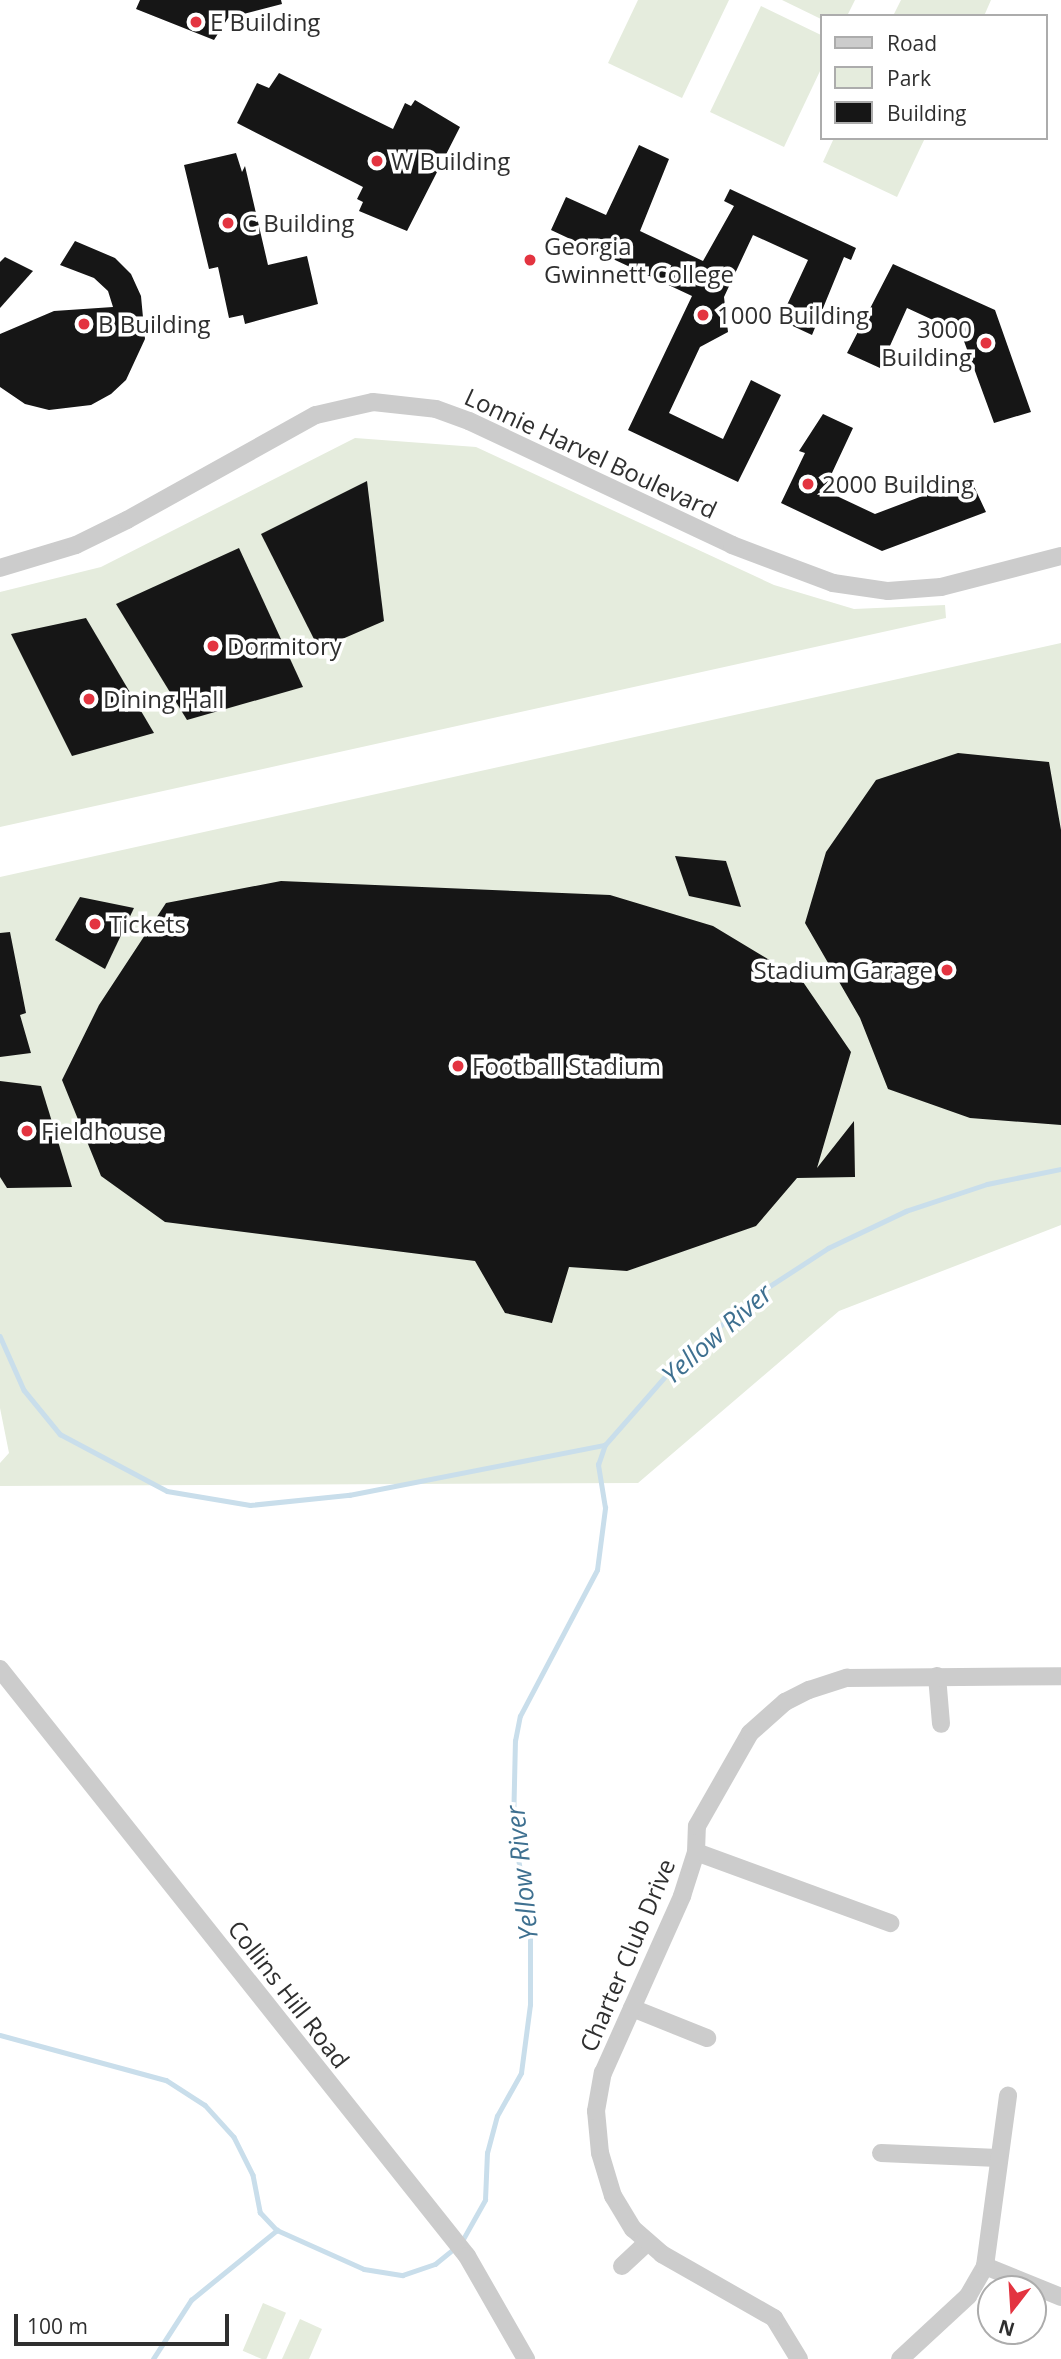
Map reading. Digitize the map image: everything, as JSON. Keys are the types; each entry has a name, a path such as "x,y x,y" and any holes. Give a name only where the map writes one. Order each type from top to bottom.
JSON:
{"street":[{"name":"Lonnie Harvel Boulevard","path":"0,568 76,545 127,520 316,415 373,402 436,409 469,421 732,545 833,583 888,590 941,587 1061,556"},
{"name":"Collins Hill Road","path":"0,1669 467,2256 526,2359"},
{"path":"937,1676 940,1724"},
{"name":"Charter Club Drive","path":"799,2359 774,2318 648,2242 633,2229 613,2196 600,2153 596,2111 603,2073 696,1852 697,1826 722,1775 750,1733 786,1702 847,1678 1061,1676"},
{"path":"696,1852 890,1923"},
{"path":"632,2008 707,2038"},
{"path":"900,2359 968,2296 985,2266 1008,2096"},
{"path":"881,2153 998,2158"},
{"path":"622,2266 648,2242"},
{"path":"985,2266 1061,2297"}],"green space":[{"path":"638,0 729,0 682,98 608,63"},
{"path":"782,0 855,0 848,14 820,14 820,19"},
{"path":"901,0 991,0 985,14 894,14"},
{"path":"761,6 820,35 820,71 784,147 710,112"},
{"path":"833,140 924,140 897,197 823,162"},
{"path":"355,438 476,447 774,585 854,609 945,605 946,618 0,827 0,592 101,567"},
{"path":"1061,643 1061,1225 839,1311 638,1483 0,1486 0,1463 9,1453 0,1408 0,877"},
{"path":"263,2303 286,2313 266,2359 243,2351"},
{"path":"300,2319 322,2329 309,2359 282,2359"}],"building":[{"name":"E Building","path":"140,0 281,0 282,4 228,18 214,40 136,9"},
{"name":"W Building","path":"279,73 393,129 405,103 411,106 415,100 460,127 407,231 359,211 363,202 357,199 363,187 237,123 257,83 269,88"},
{"name":"1000 Building","path":"639,145 669,159 640,231 703,261 734,206 724,201 730,189 856,248 851,260 844,257 812,335 780,320 808,260 753,235 724,297 728,332 700,347 669,413 723,439 751,380 781,395 738,482 628,430 692,296 551,230 566,197 606,215"},
{"name":"C Building","path":"236,153 242,172 245,166 268,265 307,256 318,304 245,324 243,315 229,318 218,267 209,269 184,165"},
{"name":"B Building","path":"75,241 115,258 131,274 141,296 145,339 126,380 111,394 91,405 49,410 25,404 0,387 0,334 54,311 113,307 108,291 94,278 60,265"},
{"path":"5,257 33,271 0,308 0,262"},
{"name":"3000 Building","path":"893,264 995,310 1031,412 994,423 961,333 907,308 880,368 847,353"},
{"name":"2000 Building","path":"823,414 853,428 824,490 875,514 970,478 986,512 882,551 781,503 805,453 799,451"},
{"name":"Dormitory","path":"367,481 384,621 319,649 261,534"},
{"name":"Dormitory","path":"239,548 303,687 187,720 116,604"},
{"name":"Dining Hall","path":"86,618 154,733 72,756 11,634"},
{"name":"Stadium Garage","path":"958,753 1049,762 1061,830 1061,1125 970,1118 888,1089 860,1018 805,923 826,852 876,780"},
{"path":"675,856 726,861 741,907 689,896"},
{"name":"Football Stadium","path":"281,881 610,895 713,926 801,979 851,1052 817,1168 854,1121 855,1177 797,1178 756,1226 627,1271 569,1267 552,1323 505,1313 475,1261 165,1222 101,1176 62,1080 99,1005 166,903"},
{"name":"Tickets","path":"80,897 134,908 105,969 55,940"},
{"path":"10,932 26,1013 20,1015 31,1053 0,1057 0,933"},
{"name":"Fieldhouse","path":"0,1081 41,1086 72,1187 7,1188 0,1177"}],"waterway":[{"name":"Yellow River","path":"462,2241 485,2200 487,2153 497,2116 521,2073 530,2005 530,1934 513,1827 515,1741 520,1716 597,1570 605,1508 598,1465 605,1445 675,1365 756,1295 828,1248 906,1211 987,1184 1061,1169"},
{"path":"0,1336 24,1390 60,1434 167,1491 250,1505 349,1495 604,1445"},
{"name":"Yellow River","path":"0,2035 166,2080 205,2105 234,2137 253,2175 260,2212 277,2230 364,2269 403,2275 435,2264 456,2247"},
{"path":"153,2359 191,2300 277,2230"}],"place":[{"name":"E Building","path":"196,22"},
{"name":"W Building","path":"377,161"},
{"name":"C Building","path":"228,223"},
{"name":"Georgia Gwinnett College","path":"530,260"},
{"name":"1000 Building","path":"703,315"},
{"name":"B Building","path":"84,324"},
{"name":"3000 Building","path":"986,343"},
{"name":"2000 Building","path":"808,484"},
{"name":"Dormitory","path":"213,646"},
{"name":"Dining Hall","path":"89,699"},
{"name":"Tickets","path":"95,924"},
{"name":"Stadium Garage","path":"947,970"},
{"name":"Football Stadium","path":"458,1066"},
{"name":"Fieldhouse","path":"27,1131"}]}
